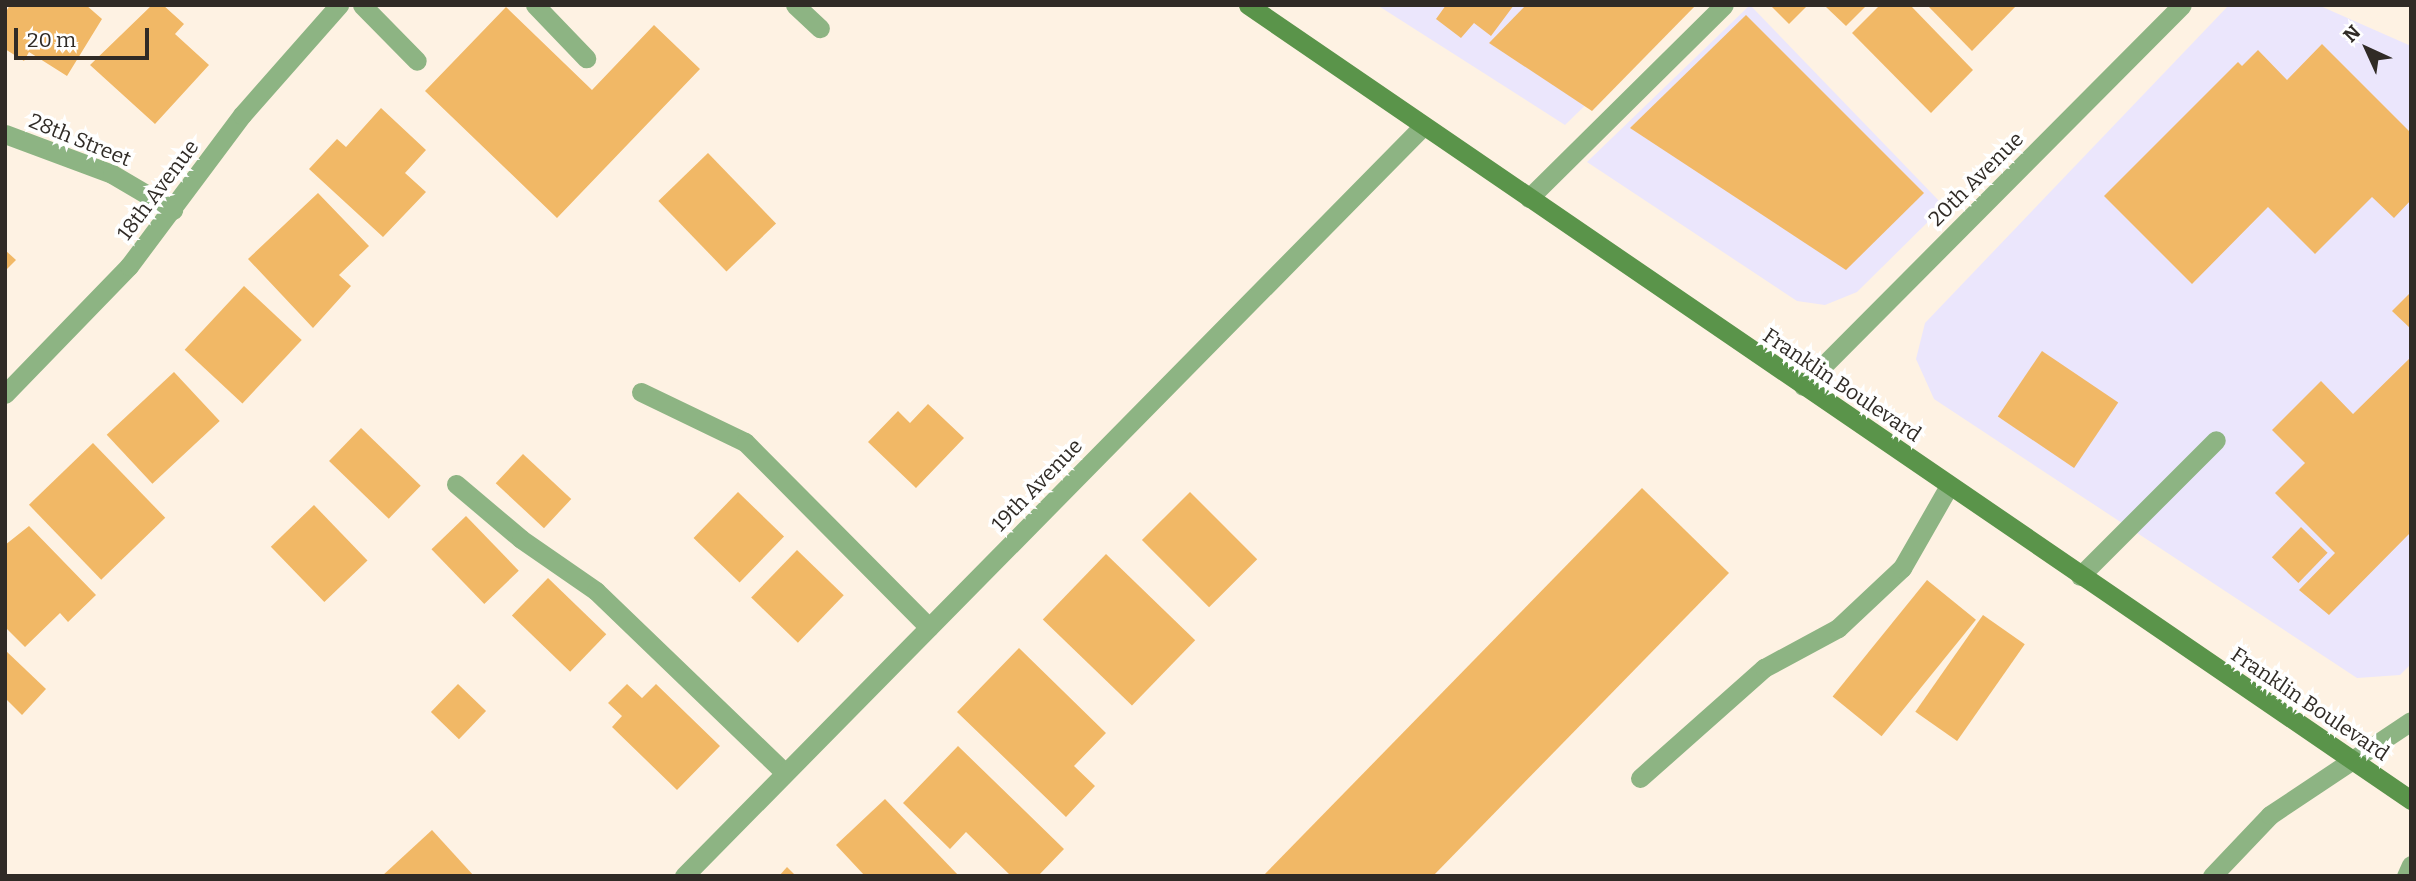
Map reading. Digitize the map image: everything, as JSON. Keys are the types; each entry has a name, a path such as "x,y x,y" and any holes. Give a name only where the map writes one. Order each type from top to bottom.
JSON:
{"main road":[{"name":"Franklin Boulevard","path":"1248,5 2411,800"}],"street":[{"name":"18th Avenue","path":"5,394 129,266 242,115 339,5"},
{"path":"362,5 417,61"},
{"path":"535,5 586,58"},
{"path":"796,5 820,28"},
{"path":"1530,198 1724,5"},
{"name":"20th Avenue","path":"1803,386 2182,5"},
{"name":"19th Avenue","path":"684,876 1423,126"},
{"name":"28th Street","path":"5,134 112,174 173,210"},
{"path":"641,392 745,442 929,626"},
{"path":"2080,576 2216,440"},
{"path":"456,484 521,539 596,591 785,773"},
{"path":"1640,778 1764,667 1838,628 1893,577 1949,486"},
{"path":"2212,876 2270,815 2348,759 2411,721"},
{"path":"2406,876 2411,865"}],"shaded area":[{"path":"1377,5 1688,5 1565,125"},
{"path":"1750,5 1944,206 1857,292 1825,305 1797,301 1587,162"},
{"path":"2229,5 2318,5 2411,46 2411,664 2400,675 2357,678 1934,399 1916,359 1925,323"}],"building":[{"path":"10,5 86,5 102,19 67,76 29,52 24,61 5,49 5,13"},
{"path":"152,5 163,5 184,24 175,34 209,65 155,124 90,65"},
{"path":"1446,5 1514,5 1491,36 1474,23 1461,38 1436,19"},
{"path":"1526,5 1696,5 1592,111 1489,43"},
{"path":"1770,5 1808,5 1789,24"},
{"path":"1827,5 1867,5 1846,26 1826,7"},
{"path":"1880,5 1910,5 1973,70 1931,113 1852,33"},
{"path":"1927,5 2017,5 1972,51"},
{"path":"506,7 592,90 654,25 700,69 557,218 425,91"},
{"path":"1746,15 1924,193 1846,270 1630,128"},
{"path":"2322,44 2411,133 2411,200 2394,218 2372,197 2315,254 2268,207 2192,284 2104,196 2238,62 2242,66 2258,50 2287,80"},
{"path":"381,108 426,150 405,173 426,192 383,237 309,169 337,139 346,147"},
{"path":"708,153 776,223 726,271 658,201"},
{"path":"318,193 369,246 339,275 351,286 313,328 248,259"},
{"path":"5,250 16,260 5,271"},
{"path":"244,286 302,340 242,404 185,350"},
{"path":"2411,292 2411,329 2392,311"},
{"path":"2042,351 2118,402 2074,468 1998,416"},
{"path":"2411,357 2411,532 2329,615 2299,590 2335,553 2275,493 2305,463 2272,430 2321,381 2353,414"},
{"path":"174,372 220,421 152,484 107,435"},
{"path":"928,404 964,438 916,488 868,442 898,411 910,423"},
{"path":"361,428 421,486 389,519 329,461"},
{"path":"93,443 165,518 101,580 29,505"},
{"path":"523,454 571,499 544,528 496,483"},
{"path":"1642,488 1729,573 1433,876 1263,876"},
{"path":"738,492 784,536 740,582 694,538"},
{"path":"1190,492 1257,559 1209,607 1142,540"},
{"path":"314,505 367,560 324,602 271,547"},
{"path":"466,516 519,571 484,604 431,549"},
{"path":"29,526 96,595 68,622 60,613 25,647 5,627 5,545"},
{"path":"2301,527 2328,553 2298,583 2272,557"},
{"path":"797,550 844,595 798,643 751,597"},
{"path":"1106,554 1195,640 1132,706 1043,619"},
{"path":"548,578 606,634 570,672 512,615"},
{"path":"1927,580 1976,620 1882,736 1833,697"},
{"path":"1983,615 2025,644 1957,741 1915,712"},
{"path":"1019,648 1106,733 1074,766 1095,786 1066,817 957,712"},
{"path":"5,650 46,689 22,715 5,698"},
{"path":"458,684 486,711 459,739 431,712"},
{"path":"627,684 642,698 656,684 720,746 677,790 612,727 622,716 608,703"},
{"path":"958,746 1064,849 1038,876 1011,876 966,832 950,849 903,803"},
{"path":"885,799 959,876 865,876 836,845"},
{"path":"432,830 474,876 382,876"},
{"path":"787,867 796,876 779,876"}]}
